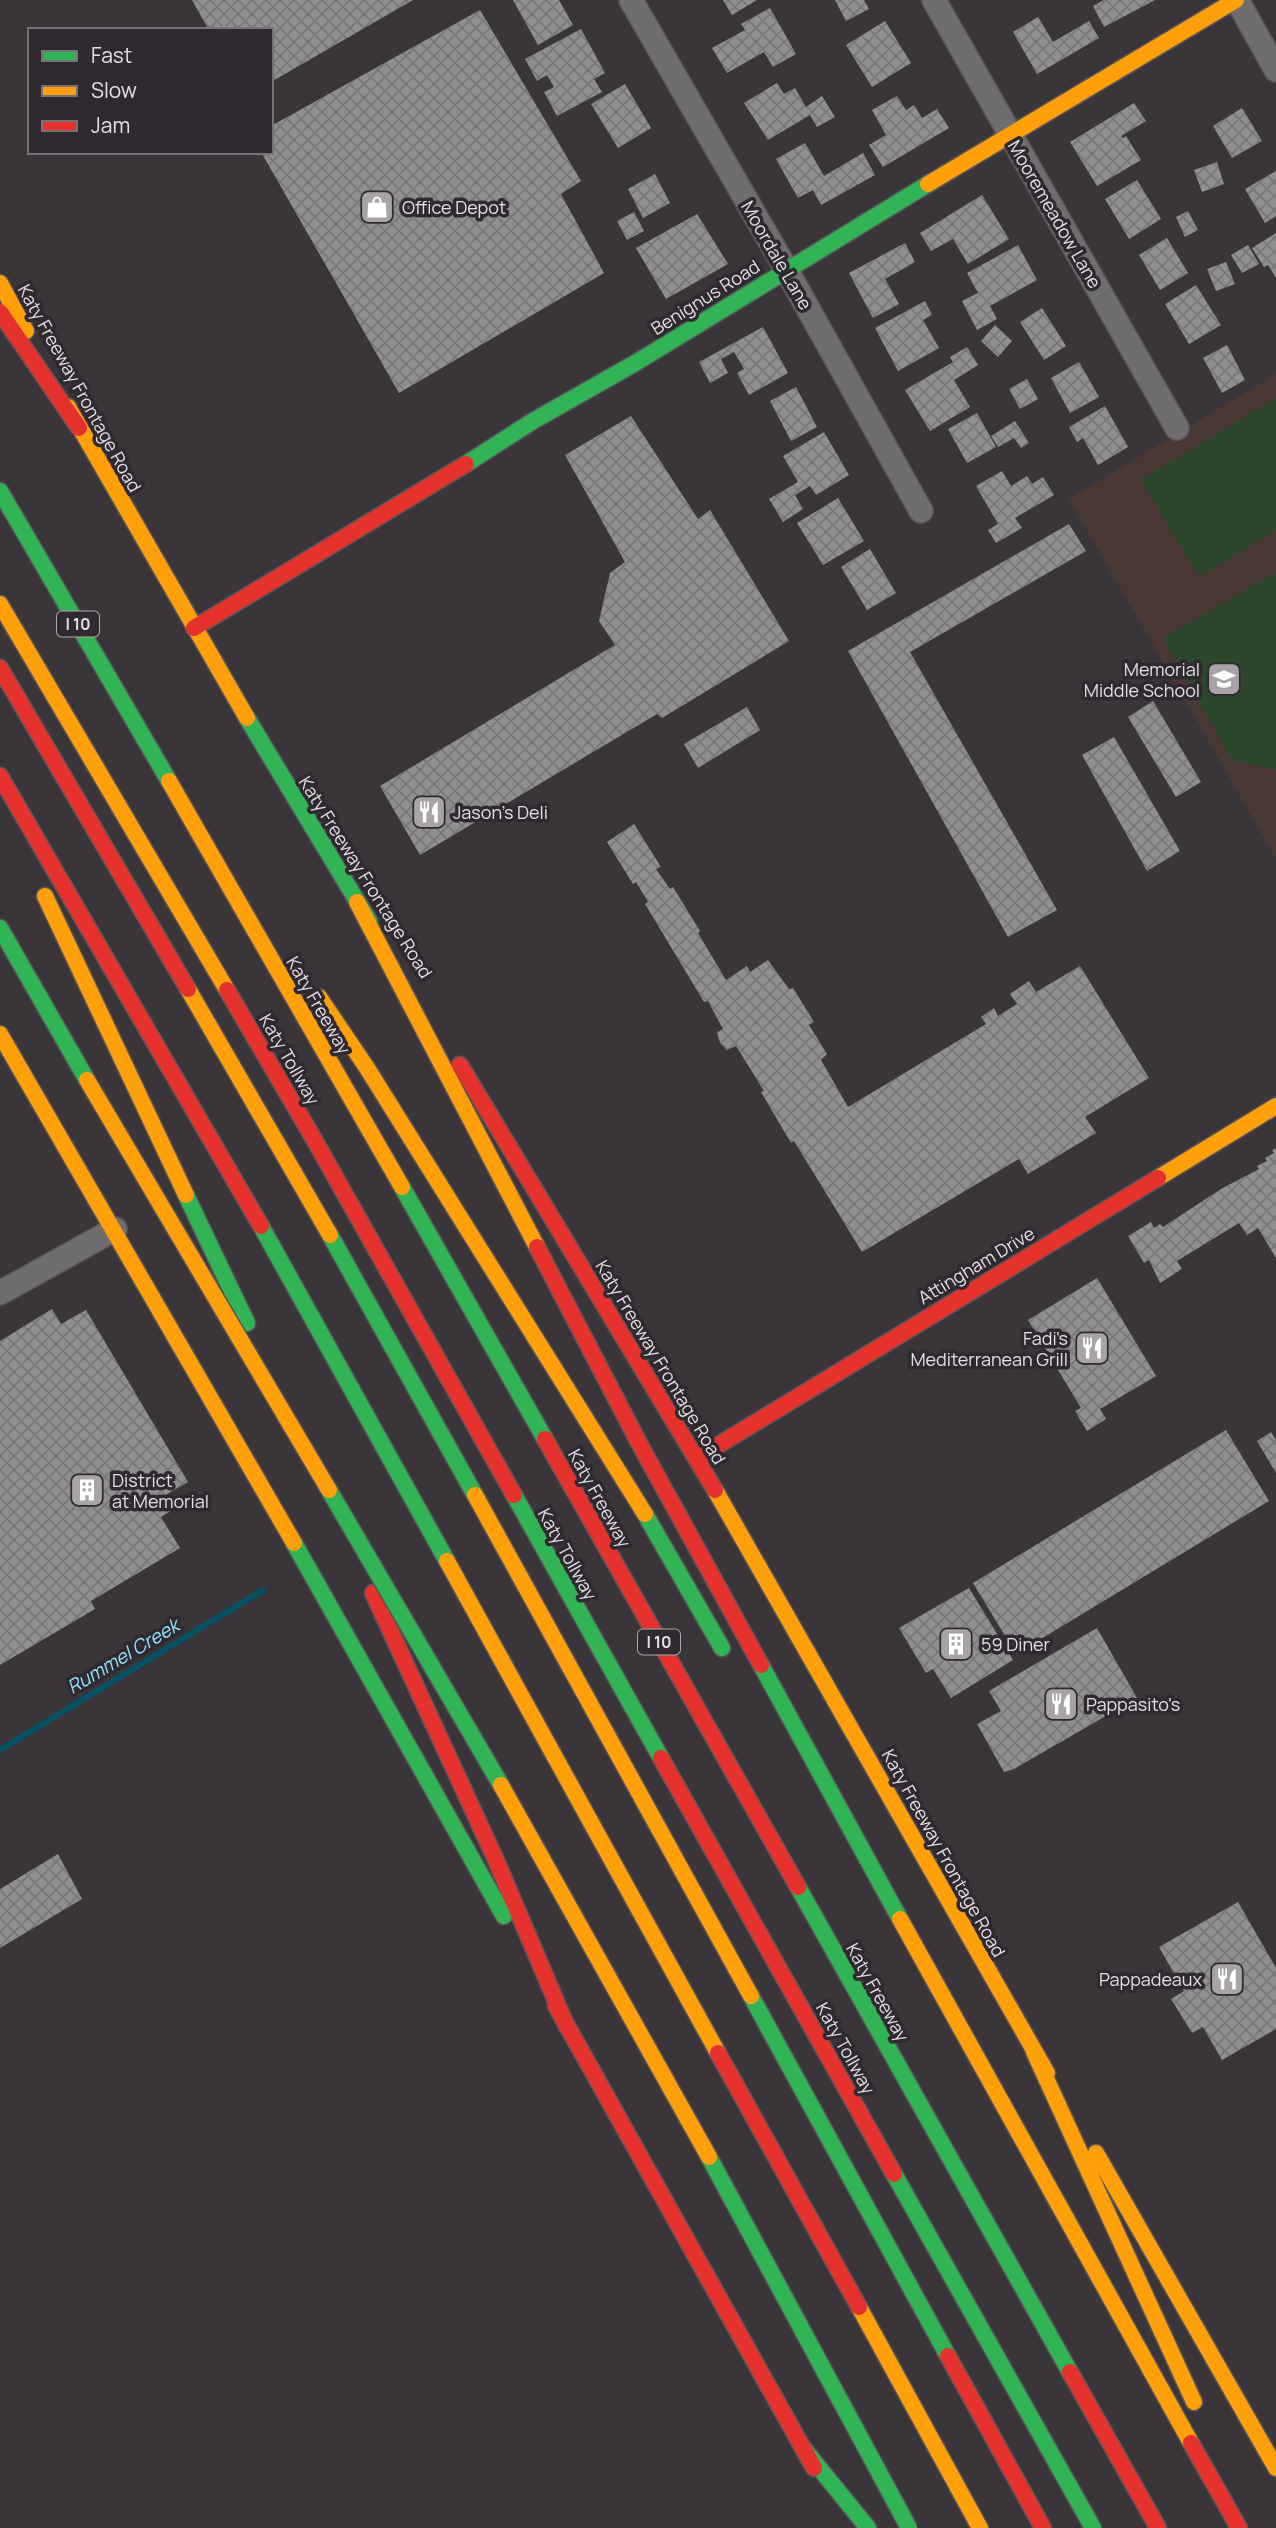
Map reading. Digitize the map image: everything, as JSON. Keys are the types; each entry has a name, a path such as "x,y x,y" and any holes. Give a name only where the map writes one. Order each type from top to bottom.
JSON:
{"main road":[{"name":"Benignus Road","path":"194,628 429,488 533,421 637,362 786,269 1236,0"},
{"name":"Katy Freeway Frontage Road","path":"0,283 79,428 194,628 357,902 468,1077 697,1458 1034,2052 1111,2177 1276,2468"},
{"path":"0,312 79,428"},
{"name":"Katy Freeway","path":"0,491 156,758 573,1488 1158,2528"},
{"name":"Katy Tollway","path":"0,604 315,1141 1093,2528"},
{"path":"0,668 291,1167 490,1522 1043,2528"},
{"path":"156,758 274,930"},
{"path":"0,776 230,1171 341,1368 980,2528"},
{"path":"0,799 22,847"},
{"path":"39,883 414,1681 495,1858 567,2027"},
{"path":"357,902 639,1443 1091,2266 1239,2528"},
{"path":"0,928 77,1064"},
{"path":"0,939 87,1080 472,1736 621,1996 909,2528"},
{"path":"313,987 367,1068 637,1500 731,1665"},
{"path":"0,1034 114,1229 567,2027 846,2528"},
{"name":"Attingham Drive","path":"697,1458 1276,1106"},
{"path":"932,2010 1091,2266"},
{"path":"1034,2052 1200,2415"},
{"path":"803,2448 868,2528"},
{"path":"1223,2465 1251,2528"}],"street":[{"name":"Moordale Lane","path":"631,0 921,511"},
{"name":"Mooremeadow Lane","path":"934,0 1177,428"},
{"path":"1236,0 1276,70"},
{"path":"0,1293 114,1229"}],"shaded area":[{"name":"Memorial Middle School","path":"1276,374 1276,859 1069,499"}],"green space":[{"path":"1276,398 1276,530 1199,577 1141,480"},
{"path":"1276,572 1276,770 1232,760 1163,638"}],"building":[{"path":"192,0 413,0 273,81 273,28 208,28"},
{"path":"513,0 559,0 573,25 538,45"},
{"path":"723,0 757,0 732,15"},
{"path":"835,0 864,0 869,9 846,21"},
{"path":"1104,0 1155,0 1104,27 1093,6"},
{"path":"770,8 796,54 773,67 764,52 727,73 712,48 745,30 741,24"},
{"path":"480,10 581,181 561,194 604,273 399,393 262,154 273,154 273,125"},
{"path":"1038,17 1053,42 1089,21 1099,38 1037,74 1013,32"},
{"path":"885,21 911,63 872,87 846,45"},
{"path":"581,29 605,73 594,79 602,92 557,116 544,92 554,87 547,75 537,81 525,59"},
{"path":"777,83 784,94 795,88 806,107 822,96 835,117 817,127 810,115 768,140 744,103"},
{"path":"625,84 651,128 618,148 591,104"},
{"path":"897,96 906,110 914,105 922,118 937,109 949,128 883,167 869,145 886,135 872,110"},
{"path":"1134,103 1146,121 1121,136 1126,136 1141,160 1097,186 1070,142"},
{"path":"1242,108 1262,141 1232,158 1213,126"},
{"path":"805,143 824,176 863,153 875,175 821,205 813,190 798,198 776,159"},
{"path":"1217,162 1224,184 1202,192 1194,170"},
{"path":"1276,171 1276,216 1265,223 1245,189"},
{"path":"655,174 670,203 643,218 628,189"},
{"path":"1137,180 1161,219 1129,239 1105,199"},
{"path":"982,195 1009,239 968,264 953,239 931,251 920,233"},
{"path":"1188,211 1198,230 1185,237 1176,217"},
{"path":"634,212 644,231 627,240 617,221"},
{"path":"697,214 728,264 666,299 636,248"},
{"path":"1276,233 1276,278 1268,265 1264,267 1252,248"},
{"path":"1167,238 1188,273 1160,290 1139,255"},
{"path":"905,243 915,262 885,279 899,304 873,318 849,273"},
{"path":"1018,245 1037,280 990,306 997,319 977,330 962,301 978,293 967,273"},
{"path":"1248,245 1259,264 1242,273 1231,255"},
{"path":"1226,262 1235,284 1216,291 1207,269"},
{"path":"1196,285 1221,325 1189,344 1165,304"},
{"path":"925,301 932,315 923,320 939,348 898,371 875,328"},
{"path":"1042,308 1066,346 1044,360 1020,322"},
{"path":"995,325 1012,341 998,357 981,341"},
{"path":"763,327 788,373 749,395 737,373 744,369 734,352 721,359 728,373 710,383 699,362"},
{"path":"1227,345 1245,380 1222,393 1203,358"},
{"path":"967,347 978,365 954,380 970,407 930,431 905,390 953,362 950,357"},
{"path":"1079,362 1099,397 1070,413 1051,378"},
{"path":"1027,379 1038,399 1020,409 1009,389"},
{"path":"796,387 817,427 791,441 770,401"},
{"path":"1105,406 1128,447 1098,465 1083,438 1077,442 1069,427"},
{"path":"977,413 996,447 967,463 948,429"},
{"path":"631,416 698,519 710,510 789,641 662,718 657,714 420,855 380,786 615,645 599,621 610,573 625,562 565,455"},
{"path":"1015,421 1029,443 1021,448 1014,438 998,447 991,436"},
{"path":"824,432 849,475 816,495 810,486 795,495 803,509 783,522 769,499 798,482 783,456"},
{"path":"1002,471 1011,486 1027,476 1032,484 1043,477 1054,495 1015,518 1022,528 996,543 988,530 998,524 976,486"},
{"path":"838,498 864,541 823,565 797,523"},
{"path":"1069,524 1086,551 910,652 1057,910 1008,937 848,651"},
{"path":"870,549 896,593 867,610 841,567"},
{"path":"1153,701 1201,782 1176,797 1128,717"},
{"path":"747,707 760,730 698,768 684,744"},
{"path":"1114,737 1180,851 1147,871 1082,755"},
{"path":"634,824 661,867 656,869 670,889 673,887 726,980 747,966 750,972 768,960 789,989 793,988 814,1022 809,1025 827,1054 821,1060 848,1107 986,1024 981,1017 994,1008 998,1016 1017,1004 1010,994 1029,981 1036,992 1080,966 1149,1078 1085,1117 1096,1133 1028,1174 1019,1159 862,1252 794,1141 791,1143 761,1092 764,1091 736,1046 727,1050 720,1043 717,1032 723,1029 708,1001 704,1002 645,904 648,902 636,882 633,884 607,842"},
{"path":"1276,1148 1276,1258 1258,1228 1247,1235 1239,1223 1177,1261 1182,1269 1160,1283 1149,1260 1144,1263 1128,1236 1151,1222 1154,1228 1160,1224 1163,1227 1221,1189 1259,1169 1257,1166 1267,1161 1265,1158 1274,1153 1272,1150"},
{"name":"Fadi's Mediterranean Grill","path":"1097,1278 1156,1376 1100,1409 1106,1419 1087,1431 1075,1411 1081,1408 1028,1320"},
{"name":"District at Memorial","path":"52,1309 61,1324 86,1310 188,1482 162,1497 171,1511 161,1517 180,1548 91,1601 95,1609 0,1665 0,1341"},
{"path":"1226,1430 1269,1501 1016,1654 973,1583"},
{"path":"1271,1432 1276,1440 1276,1473 1257,1441"},
{"name":"59 Diner","path":"969,1588 1013,1660 951,1698 933,1669 926,1673 899,1628"},
{"name":"Pappasito's","path":"1097,1628 1137,1698 1014,1769 1004,1772 977,1724 1001,1711 989,1691"},
{"path":"58,1854 82,1899 0,1948 0,1889"},
{"name":"Pappadeaux","path":"1238,1902 1276,1968 1276,2029 1222,2060 1203,2027 1192,2033 1171,1999 1184,1991 1159,1947"}],"waterway":[{"name":"Rummel Creek","path":"0,1750 263,1590"}],"traffic: fast":[{"path":"466,464 928,184"},
{"path":"0,491 169,781"},
{"path":"247,718 369,921"},
{"path":"0,928 87,1080"},
{"path":"402,1187 545,1439"},
{"path":"186,1195 247,1323"},
{"path":"261,1226 447,1561"},
{"path":"330,1235 475,1495"},
{"path":"329,1490 501,1785"},
{"path":"514,1495 661,1758"},
{"path":"645,1514 722,1648"},
{"path":"294,1543 504,1916"},
{"path":"761,1665 900,1919"},
{"path":"798,1887 1070,2372"},
{"path":"751,1996 948,2356"},
{"path":"709,2157 909,2528"},
{"path":"894,2174 1093,2528"},
{"path":"803,2448 868,2528"}],"traffic: slow":[{"path":"928,184 1236,0"},
{"path":"0,283 26,331"},
{"path":"68,407 247,718"},
{"path":"0,604 227,990"},
{"path":"169,781 402,1187"},
{"path":"45,896 186,1195"},
{"path":"357,902 537,1247"},
{"path":"188,989 330,1235"},
{"path":"319,997 367,1068 645,1514"},
{"path":"0,1034 294,1543"},
{"path":"87,1080 329,1490"},
{"path":"1158,1178 1276,1106"},
{"path":"715,1490 1047,2073"},
{"path":"475,1495 751,1996"},
{"path":"447,1561 718,2053"},
{"path":"501,1785 709,2157"},
{"path":"900,1919 1191,2443"},
{"path":"1034,2052 1194,2402"},
{"path":"1096,2153 1276,2468"},
{"path":"859,2307 980,2528"}],"traffic: jam":[{"path":"0,312 79,428"},
{"path":"194,628 466,464"},
{"path":"0,668 188,989"},
{"path":"0,776 261,1226"},
{"path":"227,990 514,1495"},
{"path":"460,1065 715,1490"},
{"path":"697,1458 1158,1178"},
{"path":"537,1247 639,1443 761,1665"},
{"path":"545,1439 798,1887"},
{"path":"373,1593 495,1858 567,2027"},
{"path":"661,1758 894,2174"},
{"path":"556,2006 814,2468"},
{"path":"718,2053 859,2307"},
{"path":"948,2356 1043,2528"},
{"path":"1070,2372 1158,2528"},
{"path":"1191,2443 1239,2528"}],"place":[{"name":"Office Depot","path":"377,207"},
{"name":"Memorial Middle School","path":"1224,679"},
{"name":"Jason's Deli","path":"429,812"},
{"name":"Fadi's Mediterranean Grill","path":"1092,1348"},
{"name":"District at Memorial","path":"87,1490"},
{"name":"59 Diner","path":"956,1644"},
{"name":"Pappasito's","path":"1061,1704"},
{"name":"Pappadeaux","path":"1227,1979"}]}
